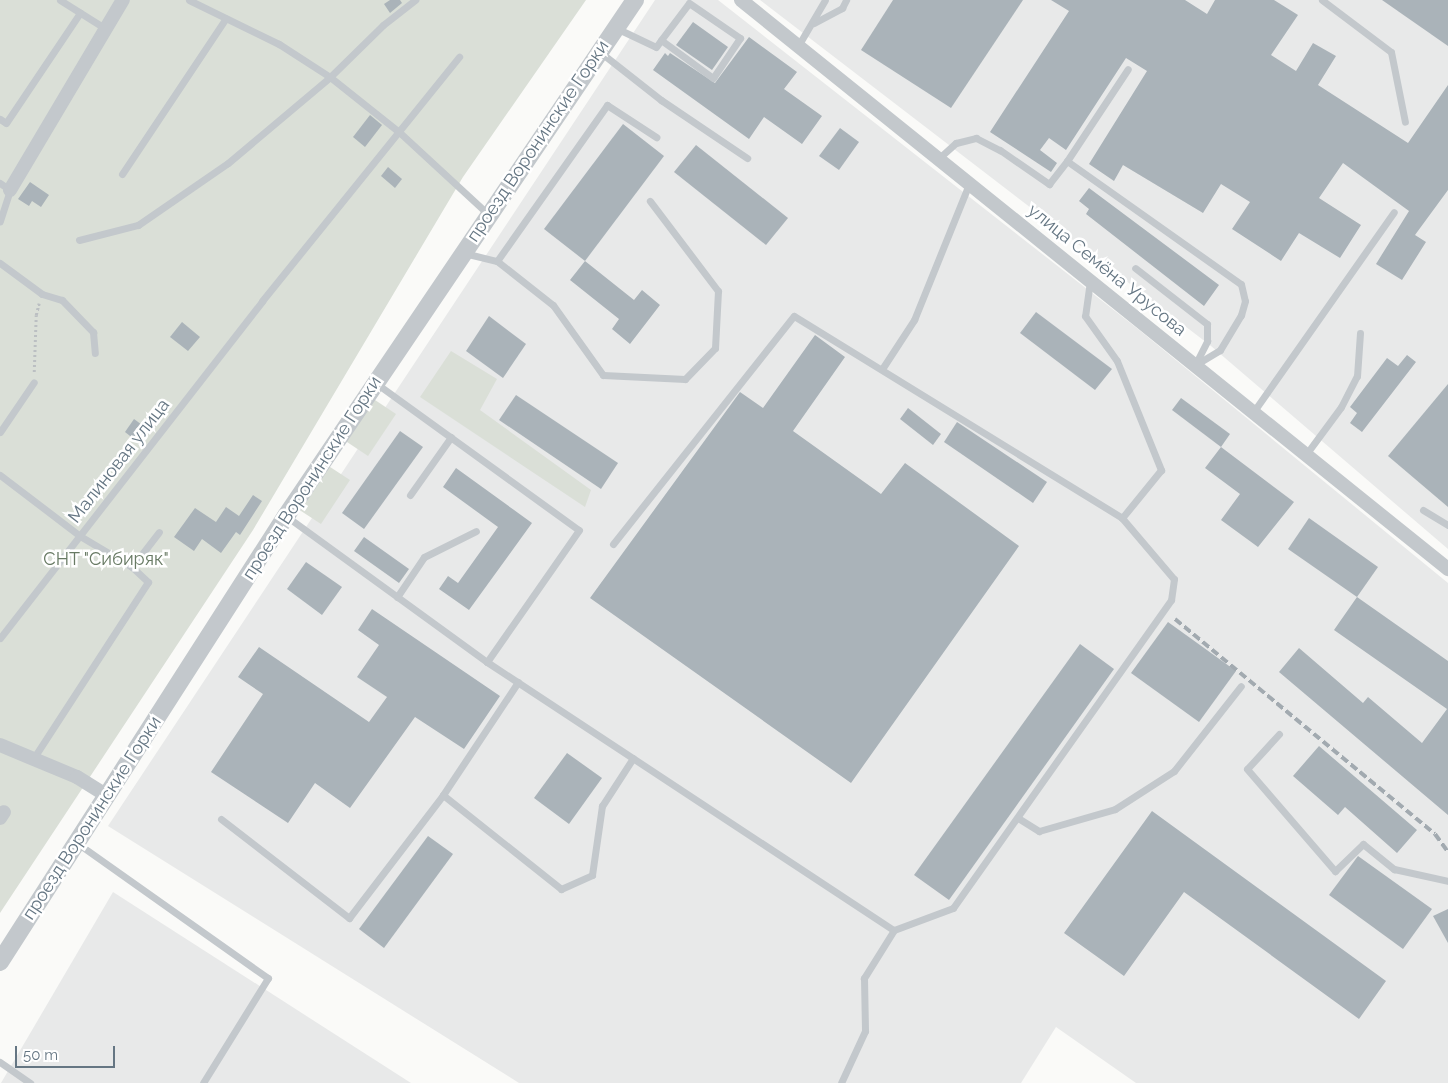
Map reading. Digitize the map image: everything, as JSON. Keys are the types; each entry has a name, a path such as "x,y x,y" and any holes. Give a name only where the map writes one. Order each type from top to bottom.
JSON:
{"street":[{"path":"5,187 123,0"},
{"name":"проезд Воронинские Горки","path":"0,962 286,516 488,214 635,0"},
{"name":"улица Семёна Урусова","path":"741,0 1195,365 1307,452 1448,569"},
{"path":"0,745 77,777 106,795"}],"lane":[{"path":"60,0 106,28"},
{"path":"189,0 279,44 330,77 398,131 488,214"},
{"path":"79,240 138,225 228,163 330,77 383,25 416,0"},
{"path":"798,46 813,23 824,0"},
{"path":"813,23 842,8 846,0"},
{"path":"1322,0 1391,52 1405,122"},
{"path":"616,28 656,47 661,40 689,4 740,38 713,78 661,40"},
{"path":"0,119 6,123 80,12"},
{"path":"122,174 226,18"},
{"path":"600,51 661,100 747,158"},
{"name":"Малиновая улица","path":"0,638 262,301 459,57"},
{"path":"938,158 956,143 976,138 1000,150 1049,184 1067,161 1128,69"},
{"path":"497,261 607,105 656,137"},
{"path":"1067,161 1241,284 1245,301 1240,315 1220,350 1195,365"},
{"path":"882,369 914,320 969,183"},
{"path":"0,222 5,187"},
{"path":"462,253 497,261 553,305 603,375 685,379 715,348 718,291 650,201"},
{"path":"1254,411 1394,212"},
{"path":"0,263 42,294 62,300 93,332 95,353"},
{"path":"1135,268 1206,324 1207,341 1195,365"},
{"path":"1090,280 1085,316 1117,361 1161,470 1122,518"},
{"path":"613,544 794,316 1122,518 1174,579 1171,600 953,908 894,930 864,978 865,1031 841,1083"},
{"path":"1307,452 1340,407 1356,376 1360,333"},
{"path":"0,432 34,382"},
{"path":"374,383 580,530 487,662"},
{"path":"410,495 451,437"},
{"path":"0,475 80,536 132,567 148,582 33,759"},
{"path":"1424,510 1448,525"},
{"path":"286,516 487,662 894,930"},
{"path":"397,597 424,557 476,531"},
{"path":"132,567 159,532"},
{"path":"220,819 349,918 442,795 518,682"},
{"path":"1018,818 1039,831 1115,809 1174,771 1240,686"},
{"path":"1279,734 1247,769 1335,871 1363,844 1394,869 1448,881"},
{"path":"442,795 561,889 592,875 602,806 633,758"},
{"path":"76,843 268,978 203,1083"},
{"path":"0,1062 30,1083"}],"path":[{"path":"34,382 36,315 42,294"}],"shaded area":[{"path":"655,0 718,0 1138,329 1448,583 1448,1083 1136,1083 1056,1027 1021,1083 519,1083 108,826"},
{"path":"760,0 1448,0 1448,549 1211,346"},
{"path":"113,892 411,1083 1,1083"}],"green space":[{"name":"СНТ \"Сибиряк\"","path":"0,0 586,0 463,177 253,530 0,913"},
{"path":"451,351 497,379 480,410 591,490 585,507 420,397"},
{"path":"372,398 396,414 368,456 344,440"},
{"path":"327,465 350,480 321,524 298,509"}],"building":[{"path":"390,0 400,0 402,3 390,13 384,4"},
{"path":"893,0 1023,0 951,108 861,50"},
{"path":"1051,0 1185,0 1207,14 1215,0 1274,0 1298,15 1271,55 1296,71 1313,43 1336,56 1318,85 1408,143 1448,85 1448,190 1415,235 1426,242 1402,280 1376,264 1409,211 1343,163 1319,198 1361,225 1340,258 1299,233 1281,261 1232,229 1250,202 1221,184 1203,213 1123,165 1114,181 1089,164 1147,71 1126,58 1066,150 1049,138 1040,150 1057,163 1051,172 990,132 1069,11"},
{"path":"1382,0 1448,0 1448,46"},
{"path":"693,22 728,47 712,70 676,45"},
{"path":"749,37 797,72 784,89 822,116 802,144 764,117 749,139 653,70 665,53 668,56 670,53 715,83"},
{"path":"370,115 382,125 365,147 353,137"},
{"path":"623,124 664,156 585,261 544,229"},
{"path":"840,128 859,142 839,170 819,156"},
{"path":"696,145 788,218 766,245 674,172"},
{"path":"388,167 402,179 395,188 381,176"},
{"path":"30,182 49,195 41,207 32,201 29,206 18,199"},
{"path":"1089,188 1219,285 1204,306 1086,214 1089,209 1079,201"},
{"path":"585,261 634,300 642,290 660,305 630,344 612,329 619,319 570,280"},
{"path":"1036,312 1112,369 1095,390 1020,333"},
{"path":"489,316 526,344 503,378 466,351"},
{"path":"182,322 200,337 188,351 170,337"},
{"path":"815,335 845,357 793,431 881,494 905,463 1019,546 851,783 590,598 740,392 763,408"},
{"path":"1407,355 1416,362 1362,432 1350,423 1357,413 1350,407 1387,358 1398,366"},
{"path":"1448,384 1448,507 1388,456"},
{"path":"516,395 618,463 601,489 499,420"},
{"path":"1181,398 1230,434 1221,447 1172,410"},
{"path":"908,408 941,434 933,445 900,419"},
{"path":"134,419 149,430 139,443 125,432"},
{"path":"957,422 1047,482 1033,503 944,442"},
{"path":"400,431 423,447 364,529 342,513"},
{"path":"1221,447 1294,502 1258,547 1221,520 1240,494 1205,468"},
{"path":"456,468 532,523 469,610 439,589 448,576 458,583 498,527 443,487"},
{"path":"253,495 262,501 240,535 236,532 221,553 202,539 194,551 174,537 195,508 216,522 226,507 239,516"},
{"path":"1309,518 1378,567 1357,597 1288,549"},
{"path":"364,537 409,569 399,583 354,551"},
{"path":"306,562 342,587 322,615 287,589"},
{"path":"1357,597 1448,661 1448,815 1279,672 1299,648 1363,703 1368,697 1422,743 1447,709 1334,630"},
{"path":"372,609 500,696 464,749 415,717 350,808 315,783 288,823 211,772 263,694 238,677 259,647 369,722 387,697 357,677 379,645 358,630"},
{"path":"1168,622 1236,671 1199,722 1131,673"},
{"path":"1080,644 1114,669 949,900 914,875"},
{"path":"1319,746 1417,830 1397,853 1345,807 1338,815 1293,776"},
{"path":"567,753 602,778 569,824 534,798"},
{"path":"1152,811 1386,981 1359,1019 1184,892 1124,976 1064,933"},
{"path":"428,836 453,854 384,948 359,929"},
{"path":"1358,856 1432,909 1403,949 1329,895"},
{"path":"1448,909 1448,943 1433,916"}],"railway":[{"path":"1175,619 1435,834 1448,852"}]}
